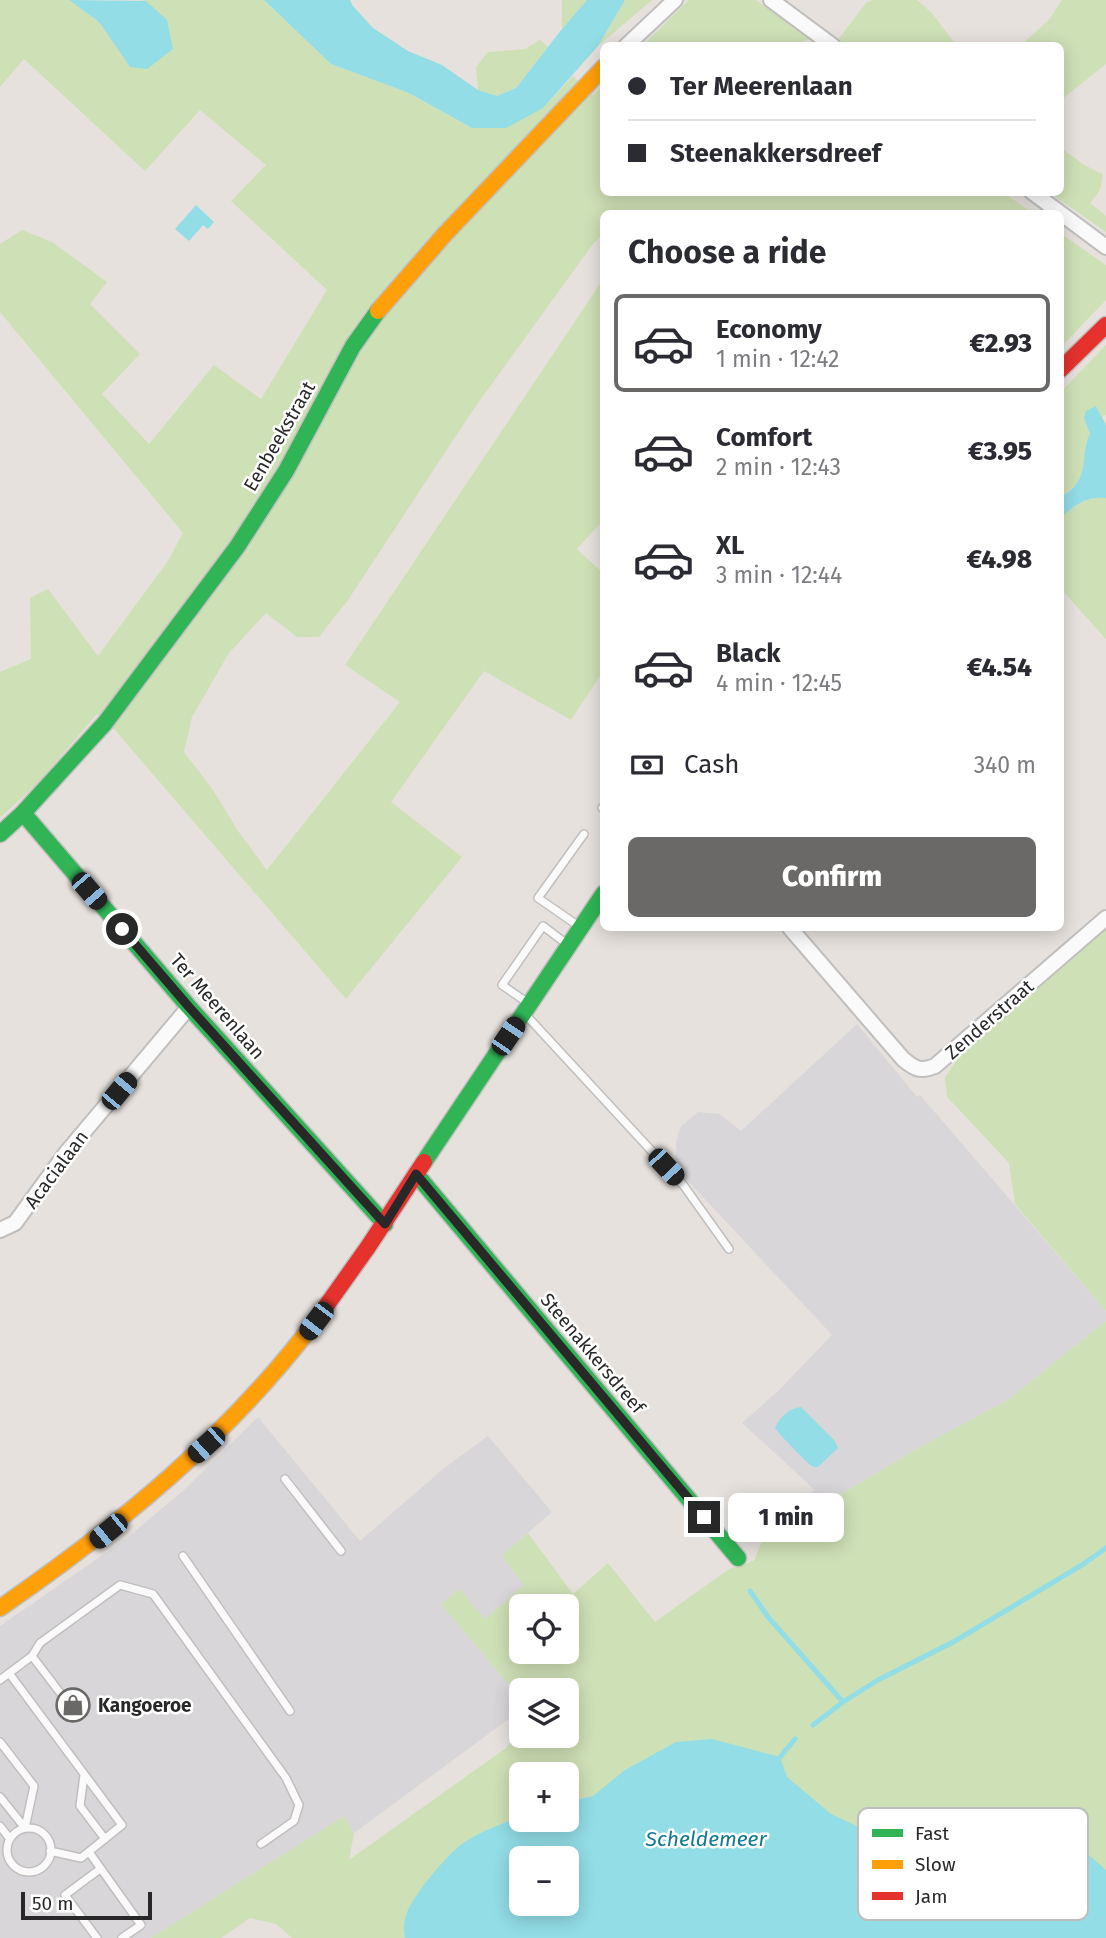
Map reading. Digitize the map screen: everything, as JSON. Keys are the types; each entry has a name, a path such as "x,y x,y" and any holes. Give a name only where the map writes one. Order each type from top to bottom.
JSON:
{"street":[{"path":"630,42 675,0"},
{"path":"771,0 828,42"},
{"name":"Eenbeekstraat","path":"0,834 23,813 105,723 237,547 286,471 353,346 383,303 600,70"},
{"path":"1037,196 1056,210"},
{"path":"1064,216 1106,247"},
{"path":"1064,366 1106,325"},
{"name":"Ter Meerenlaan","path":"23,813 189,1007 385,1224"},
{"path":"0,1608 91,1545 167,1481 254,1395 300,1342 385,1224 600,899"},
{"name":"Zenderstraat","path":"793,931 903,1059 914,1068 925,1070 935,1066 1106,918"},
{"name":"Acacialaan","path":"0,1230 15,1223 66,1153 189,1007"},
{"name":"Steenakkersdreef","path":"416,1174 738,1558"}],"lane":[{"path":"581,928 538,898 584,834"},
{"path":"569,945 543,926 502,985 527,1009 684,1186 729,1249"},
{"path":"285,1479 341,1551"},
{"path":"183,1556 290,1711"},
{"path":"0,1680 32,1656 40,1643 120,1585 153,1594 286,1778 299,1805 294,1821 261,1844"},
{"path":"32,1656 61,1695"},
{"path":"9,1673 122,1825 81,1858 50,1851"},
{"path":"0,1742 34,1786 25,1829"},
{"path":"84,1775 80,1806 105,1839"},
{"path":"0,1797 25,1829"},
{"path":"0,1826 10,1839"},
{"path":"31,1828 43,1834 50,1851 45,1864 33,1872 19,1870 13,1866 7,1853 10,1839 19,1830 25,1829 31,1828"},
{"path":"0,1839 10,1839"},
{"path":"89,1852 141,1925 122,1938"},
{"path":"97,1938 65,1895 100,1869"}],"shaded area":[{"path":"857,1024 917,1097 920,1095 1106,1311 1106,1321 1008,1400 922,1446 762,1541 754,1528 815,1490 742,1423 779,1390 832,1335 685,1178 676,1159 676,1142 681,1126 698,1112 720,1114 741,1131"},
{"path":"258,1417 360,1541 443,1469 488,1436 552,1512 501,1556 524,1585 514,1594 509,1594 509,1598 484,1620 460,1589 441,1604 509,1685 509,1719 354,1833 344,1817 151,1938 0,1938 0,1626 127,1538 185,1489"}],"green space":[{"path":"0,0 69,0 99,22 130,67 146,1 139,0 264,0 331,64 409,93 472,128 543,108 573,76 593,95 600,88 600,196 1008,196 1029,210 600,210 600,237 473,410 348,600 319,637 297,637 266,613 229,653 192,717 184,752 267,870 400,702 345,665 600,284 600,523 577,549 600,570 600,676 571,720 484,671 391,802 462,857 346,999 115,730 97,714 37,784 0,818 0,672 31,659 30,598 48,589 98,656 168,561 183,533 0,312 0,244 22,230 52,242 107,282 90,304 140,354 102,394 149,444 214,365 261,399 327,290 231,201 266,165 200,110 145,171 24,59 0,87"},
{"path":"562,0 587,0 562,29"},
{"path":"625,0 652,0 603,42 600,42"},
{"path":"689,0 756,0 810,39 802,42 646,42"},
{"path":"873,0 917,0 932,13 954,42 837,41 866,3"},
{"path":"1062,0 1106,0 1106,64 1064,98 1064,42 1024,42 1049,20"},
{"path":"540,40 548,47 516,88 497,96 478,90 476,67 488,52 525,49"},
{"path":"1064,150 1103,174 1100,190 1090,203 1106,216 1106,232 1054,196 1064,196"},
{"path":"1064,236 1106,265 1106,300 1064,344"},
{"path":"1106,345 1106,415 1102,417 1096,406 1084,418 1090,434 1083,468 1078,481 1064,495 1064,389"},
{"path":"1106,498 1106,639 1064,592 1064,515 1088,500"},
{"path":"1106,930 1106,1311 1015,1204 1009,1163 947,1097 945,1077 960,1056"},
{"path":"1106,1321 1106,1938 292,1938 276,1924 250,1918 221,1938 151,1938 344,1816 354,1833 349,1860 509,1745 509,1748 579,1748 579,1678 509,1678 509,1685 441,1604 460,1589 485,1619 509,1598 509,1664 579,1664 579,1594 573,1594 608,1563 655,1622 729,1569 754,1561 762,1541 922,1446 1008,1400"},
{"path":"528,1533 573,1594 514,1594 524,1585 501,1556"}],"water":[{"path":"69,0 146,1 167,20 173,49 147,69 130,67 99,22"},
{"path":"264,0 350,0 373,28 408,51 442,65 478,90 497,96 516,88 587,0 625,0 598,46 543,108 506,128 472,128 409,93 331,64"},
{"path":"196,205 214,222 208,229 203,225 189,241 175,229"},
{"path":"1096,406 1106,425 1106,498 1081,502 1064,515 1064,495 1074,487 1083,468 1090,434 1084,418 1086,411"},
{"path":"801,1407 835,1441 838,1448 818,1467 810,1464 775,1428 785,1414"},
{"name":"Scheldemeer","path":"712,1739 780,1757 787,1777 831,1814 858,1827 858,1920 1088,1920 1088,1854 1106,1870 1106,1938 405,1938 405,1918 414,1899 441,1864 462,1844 509,1821 509,1832 579,1832 579,1799 593,1796 625,1770 676,1742"}],"waterway":[{"path":"813,1725 878,1680 955,1641 1106,1548"},
{"path":"750,1591 768,1617 843,1702"},
{"path":"780,1757 795,1739"}],"traffic: fast":[{"path":"0,834 23,813 105,723 237,547 286,471 353,346 378,311"},
{"path":"23,813 189,1007 385,1224"},
{"path":"424,1162 600,899"},
{"path":"416,1174 738,1558"}],"traffic: slow":[{"path":"378,311 445,234 600,71"},
{"path":"0,1608 86,1545 169,1478 245,1404 281,1365 314,1323"}],"traffic: jam":[{"path":"1064,366 1106,325"},
{"path":"314,1323 424,1162"}],"place":[{"name":"Kangoeroe","path":"73,1705"}],"route":[{"path":"122,929 385,1224 416,1174 704,1517"}]}
